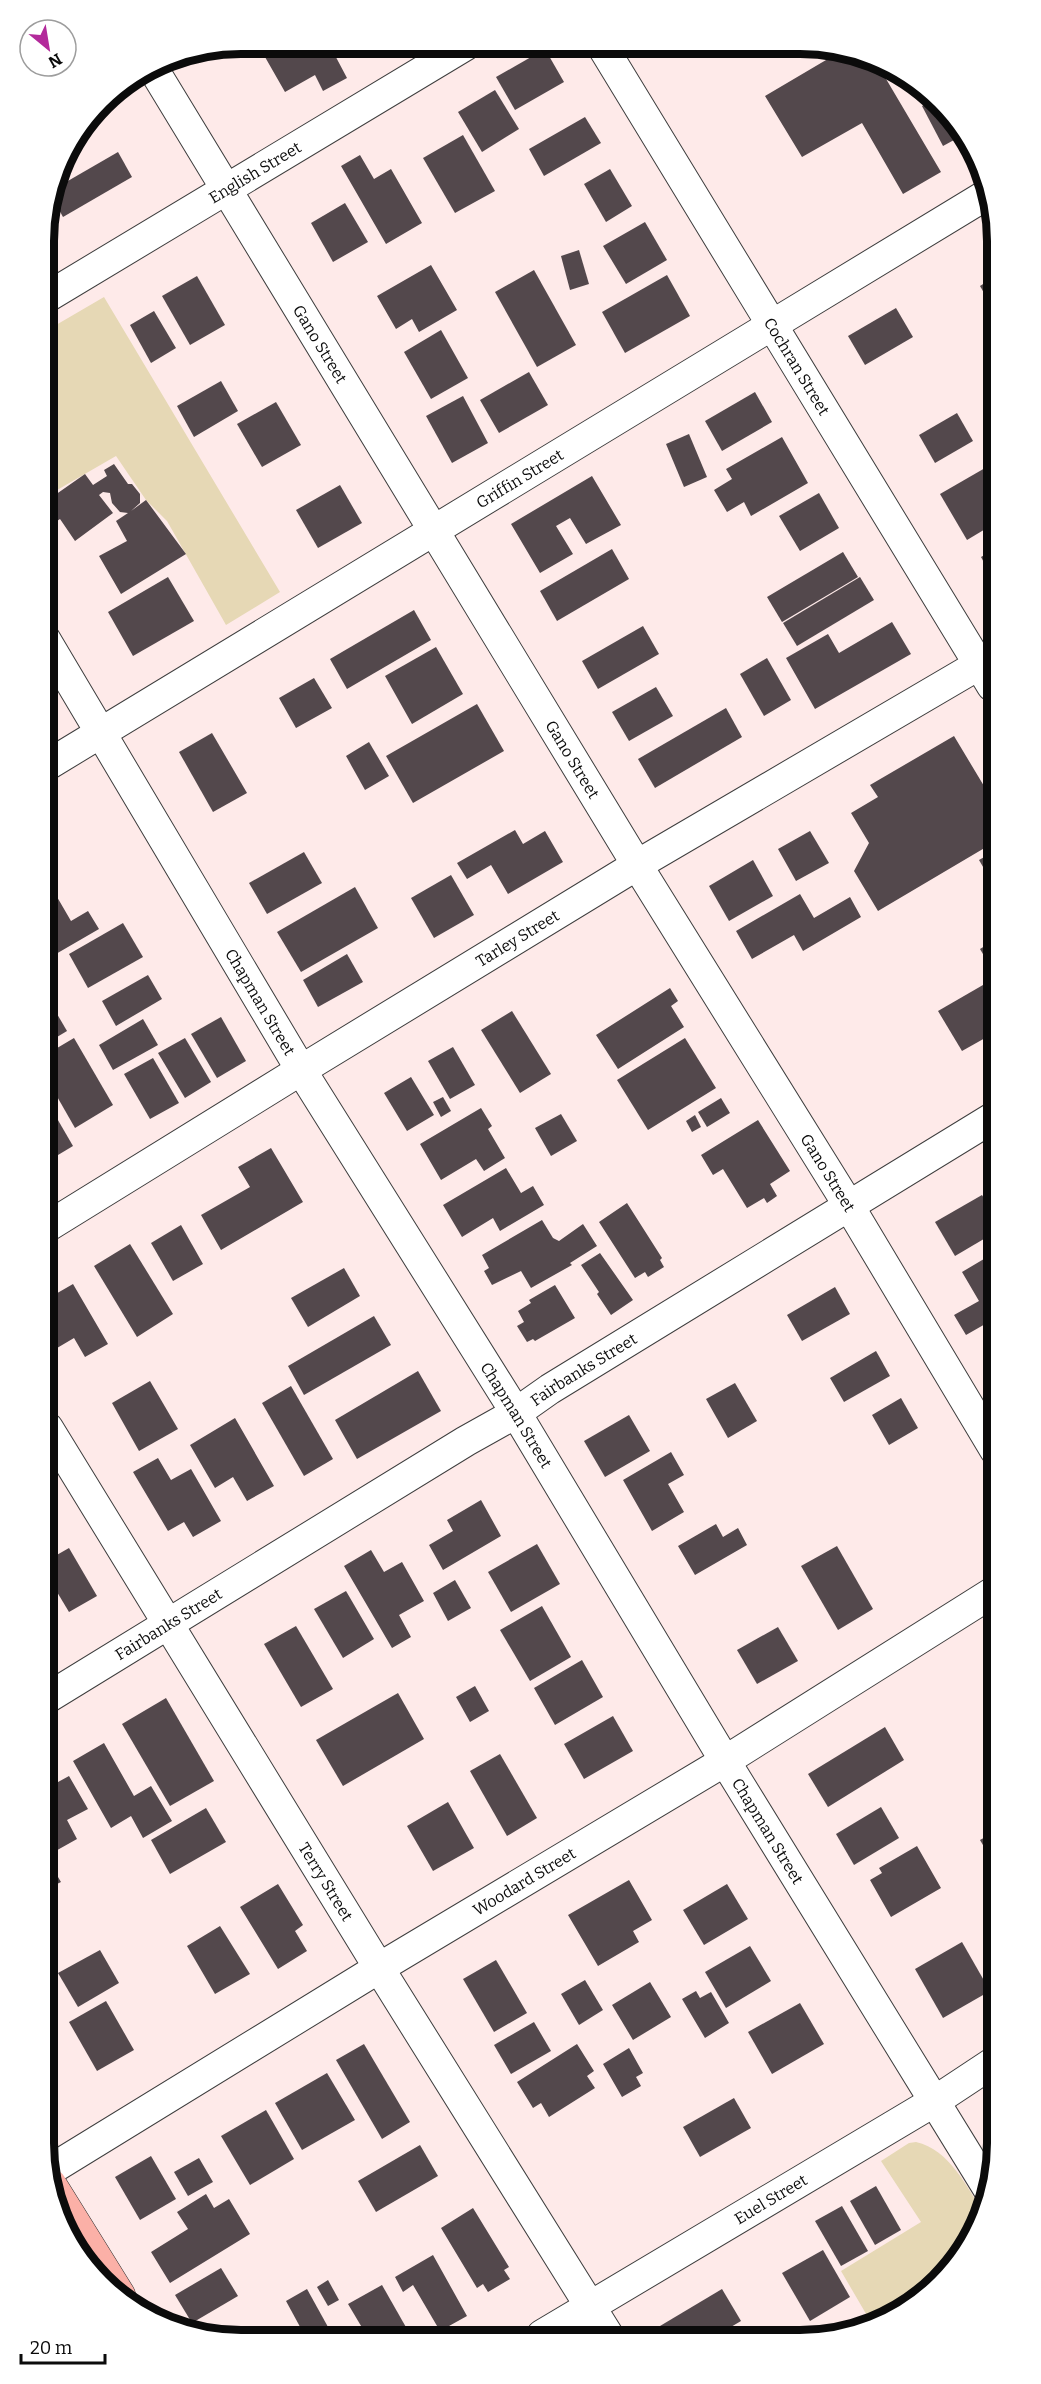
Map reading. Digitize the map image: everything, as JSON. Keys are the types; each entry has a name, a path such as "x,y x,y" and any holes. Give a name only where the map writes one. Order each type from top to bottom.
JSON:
{"main road":[{"path":"67,2213 99,2264"}],"street":[{"name":"English Street","path":"54,293 451,54"},
{"name":"Cochran Street","path":"607,54 987,667"},
{"name":"Gano Street","path":"156,74 637,865 849,1206 987,1437"},
{"name":"Griffin Street","path":"54,761 982,198"},
{"name":"Chapman Street","path":"54,654 301,1070 516,1413 725,1761 983,2180"},
{"name":"Tarley Street","path":"54,1223 637,865 987,670"},
{"name":"Fairbanks Street","path":"54,1694 466,1441 516,1413 560,1383 987,1121"},
{"name":"Terry Street","path":"54,1438 379,1968 605,2330"},
{"name":"Woodard Street","path":"56,2166 379,1968 725,1761 987,1596"},
{"name":"Euel Street","path":"550,2330 935,2101 987,2067"}],"shaded area":[{"path":"104,297 280,592 226,625 167,521 146,500 116,456 54,492 54,326"},
{"path":"916,2142 928,2146 939,2153 964,2181 977,2203 962,2237 941,2266 904,2299 868,2317 841,2271 921,2222 881,2161 909,2143"}],"building":[{"path":"271,54 334,54 347,78 323,91 315,75 285,92 265,57"},
{"path":"536,54 548,54 564,82 515,110 496,77"},
{"path":"831,57 860,64 882,73 941,172 903,194 862,123 802,157 765,96"},
{"path":"495,90 519,129 482,152 458,112"},
{"path":"927,104 957,138 943,146 922,106"},
{"path":"585,117 601,143 544,176 529,149"},
{"path":"463,135 495,191 455,213 423,158"},
{"path":"118,152 132,177 63,217 58,207 63,184"},
{"path":"360,155 374,179 391,169 422,223 386,244 341,166"},
{"path":"610,169 632,206 606,222 584,184"},
{"path":"345,203 368,242 333,262 311,223"},
{"path":"645,222 667,260 626,284 603,246"},
{"path":"579,250 589,284 570,290 561,256"},
{"path":"431,265 457,310 419,332 412,319 396,329 377,296"},
{"path":"534,270 576,345 537,367 495,292"},
{"path":"667,275 690,316 625,353 602,312"},
{"path":"197,276 225,325 190,345 162,296"},
{"path":"987,282 987,298 980,286"},
{"path":"896,308 913,337 865,365 848,336"},
{"path":"154,311 176,348 151,363 130,325"},
{"path":"441,330 468,378 431,399 404,352"},
{"path":"529,372 548,405 499,433 480,400"},
{"path":"221,381 238,411 194,437 177,406"},
{"path":"755,392 772,422 722,451 705,421"},
{"path":"463,396 488,443 452,463 426,416"},
{"path":"276,402 301,445 262,467 237,424"},
{"path":"957,413 973,441 935,463 919,435"},
{"path":"689,434 707,477 684,487 666,444"},
{"path":"782,437 808,483 751,516 744,502 727,512 714,490 732,479 726,469"},
{"path":"114,464 128,484 132,484 140,494 140,503 131,511 146,500 186,554 121,594 99,556 127,541 116,521 128,513 120,512 112,503 110,493 103,492 99,495 113,513 75,541 60,519 54,523 54,496 85,474 93,485 107,476 104,470"},
{"path":"987,467 987,528 967,540 940,494"},
{"path":"592,476 621,525 586,544 570,518 556,526 573,554 540,573 511,524"},
{"path":"340,485 362,523 318,548 296,510"},
{"path":"819,493 839,528 800,551 779,516"},
{"path":"612,549 629,579 557,621 540,591"},
{"path":"843,552 858,577 782,622 767,597"},
{"path":"987,554 987,568 981,557"},
{"path":"168,577 194,621 133,656 108,612"},
{"path":"860,577 874,600 797,646 783,623"},
{"path":"414,610 431,640 347,689 330,659"},
{"path":"892,622 911,654 815,709 786,658 828,634 839,653"},
{"path":"643,626 659,654 598,689 582,661"},
{"path":"436,647 463,694 412,724 385,676"},
{"path":"767,658 791,700 764,716 740,674"},
{"path":"314,678 332,708 296,728 279,698"},
{"path":"656,687 673,716 629,741 612,712"},
{"path":"477,704 504,751 413,803 386,756"},
{"path":"726,708 742,737 655,788 638,759"},
{"path":"212,733 247,793 213,812 179,752"},
{"path":"954,736 987,791 987,847 878,911 854,871 869,843 851,813 878,797 870,785"},
{"path":"369,742 389,776 365,790 346,756"},
{"path":"515,830 523,844 545,831 563,862 508,894 491,865 467,879 457,863"},
{"path":"810,831 829,863 796,881 778,849"},
{"path":"304,852 322,883 267,914 249,883"},
{"path":"987,855 987,874 979,860"},
{"path":"753,860 773,896 729,921 709,886"},
{"path":"451,875 474,915 434,938 411,898"},
{"path":"355,887 378,928 301,972 277,932"},
{"path":"54,892 71,921 88,911 99,929 54,955"},
{"path":"800,894 814,918 850,897 861,917 803,951 794,935 752,959 736,931"},
{"path":"123,923 143,957 88,988 69,954"},
{"path":"987,945 987,961 980,949"},
{"path":"347,954 363,982 318,1007 303,980"},
{"path":"148,975 162,999 116,1026 102,1001"},
{"path":"983,985 987,993 987,1037 962,1051 938,1011"},
{"path":"670,988 678,1001 671,1006 684,1027 618,1069 596,1035"},
{"path":"54,1009 67,1031 54,1039"},
{"path":"512,1011 551,1074 520,1093 481,1030"},
{"path":"221,1017 246,1061 217,1078 191,1034"},
{"path":"143,1019 158,1045 113,1070 99,1045"},
{"path":"74,1038 113,1105 75,1128 54,1091 54,1050"},
{"path":"185,1038 211,1082 185,1098 158,1053"},
{"path":"685,1038 716,1088 648,1130 617,1080"},
{"path":"453,1047 475,1085 450,1099 428,1061"},
{"path":"153,1058 179,1103 150,1119 124,1074"},
{"path":"411,1077 434,1115 407,1131 384,1093"},
{"path":"443,1097 451,1111 441,1117 433,1102"},
{"path":"721,1098 730,1113 707,1127 698,1112"},
{"path":"481,1108 492,1126 488,1129 505,1158 484,1171 476,1159 441,1180 420,1144"},
{"path":"561,1114 577,1141 551,1156 535,1128"},
{"path":"695,1115 701,1127 692,1132 686,1121"},
{"path":"54,1116 73,1146 54,1157"},
{"path":"758,1120 790,1171 770,1184 777,1196 767,1203 764,1198 747,1208 723,1169 713,1175 701,1155"},
{"path":"271,1148 303,1202 221,1250 201,1215 250,1187 238,1167"},
{"path":"506,1168 521,1193 533,1186 544,1205 500,1231 493,1218 462,1237 443,1205"},
{"path":"982,1195 987,1203 987,1237 955,1256 935,1222"},
{"path":"627,1203 662,1258 660,1260 664,1267 648,1277 645,1272 635,1278 599,1222"},
{"path":"542,1220 553,1238 559,1241 583,1224 597,1246 570,1263 572,1265 531,1288 521,1271 492,1285 484,1271 489,1268 482,1255"},
{"path":"181,1225 203,1264 173,1281 151,1243"},
{"path":"130,1244 173,1314 137,1337 94,1266"},
{"path":"600,1253 633,1300 611,1315 581,1265"},
{"path":"987,1257 987,1323 966,1335 954,1315 979,1301 962,1272"},
{"path":"344,1268 360,1296 308,1327 291,1298"},
{"path":"73,1284 108,1344 85,1357 74,1338 54,1350 54,1295"},
{"path":"555,1285 575,1318 535,1341 533,1339 527,1342 517,1326 524,1322 518,1311 531,1303 529,1300"},
{"path":"835,1287 850,1314 802,1341 787,1315"},
{"path":"374,1316 391,1345 304,1395 288,1366"},
{"path":"876,1351 890,1376 844,1402 830,1378"},
{"path":"418,1371 441,1411 357,1459 335,1420"},
{"path":"150,1381 178,1429 139,1451 112,1403"},
{"path":"735,1383 757,1421 728,1438 706,1399"},
{"path":"291,1386 333,1459 304,1476 262,1403"},
{"path":"901,1398 918,1428 889,1445 872,1415"},
{"path":"629,1415 650,1451 605,1477 584,1441"},
{"path":"235,1418 274,1486 247,1501 233,1477 215,1488 190,1445"},
{"path":"671,1452 684,1475 668,1484 684,1512 652,1531 623,1480"},
{"path":"158,1458 171,1480 191,1469 221,1521 193,1537 184,1522 168,1531 133,1472"},
{"path":"481,1500 501,1536 443,1570 429,1545 453,1531 447,1520"},
{"path":"716,1524 723,1537 738,1528 747,1545 695,1575 678,1546"},
{"path":"537,1544 560,1584 511,1612 488,1572"},
{"path":"837,1546 873,1609 838,1630 801,1566"},
{"path":"69,1548 97,1596 69,1612 54,1587 54,1557"},
{"path":"371,1550 384,1572 402,1562 424,1601 399,1615 411,1637 392,1648 344,1566"},
{"path":"455,1580 471,1608 448,1621 433,1593"},
{"path":"346,1591 374,1639 343,1658 314,1609"},
{"path":"542,1606 571,1657 530,1681 500,1630"},
{"path":"296,1626 333,1689 301,1707 264,1644"},
{"path":"778,1627 798,1661 757,1684 737,1650"},
{"path":"582,1660 603,1697 555,1725 534,1688"},
{"path":"475,1686 489,1711 470,1722 456,1697"},
{"path":"398,1693 424,1739 343,1786 316,1740"},
{"path":"166,1698 214,1781 170,1806 122,1724"},
{"path":"613,1716 633,1751 584,1779 564,1744"},
{"path":"885,1727 904,1760 828,1807 808,1774"},
{"path":"104,1743 134,1796 151,1786 172,1821 143,1838 131,1816 111,1828 73,1761"},
{"path":"500,1754 537,1818 507,1836 470,1771"},
{"path":"69,1776 88,1809 67,1820 77,1839 54,1852 54,1784"},
{"path":"448,1802 474,1848 433,1871 407,1826"},
{"path":"881,1807 899,1838 854,1865 836,1834"},
{"path":"206,1808 226,1842 170,1874 151,1840"},
{"path":"987,1836 987,1852 980,1840"},
{"path":"917,1846 941,1888 891,1917 870,1880 882,1873 879,1868"},
{"path":"54,1870 61,1882 54,1886"},
{"path":"629,1880 652,1920 633,1931 639,1942 598,1966 568,1915"},
{"path":"278,1884 303,1925 295,1931 307,1951 278,1969 240,1907"},
{"path":"727,1884 748,1919 704,1945 683,1910"},
{"path":"220,1926 250,1974 215,1994 187,1946"},
{"path":"962,1942 987,1986 987,1993 943,2018 915,1969"},
{"path":"750,1946 771,1981 726,2008 705,1972"},
{"path":"100,1950 119,1983 78,2007 58,1973"},
{"path":"496,1960 527,2013 494,2032 463,1979"},
{"path":"585,1980 603,2010 579,2025 561,1994"},
{"path":"650,1982 671,2017 633,2040 612,2005"},
{"path":"696,1991 700,1998 711,1992 729,2023 705,2038 682,1999"},
{"path":"106,2001 134,2050 97,2071 69,2022"},
{"path":"800,2003 824,2044 772,2074 748,2032"},
{"path":"534,2022 551,2051 511,2074 494,2045"},
{"path":"364,2044 410,2122 382,2139 336,2060"},
{"path":"577,2044 594,2071 587,2076 595,2088 549,2117 541,2103 533,2108 517,2082"},
{"path":"629,2048 643,2073 636,2077 641,2086 622,2097 603,2064"},
{"path":"327,2073 355,2120 302,2150 275,2103"},
{"path":"734,2098 751,2128 700,2157 683,2127"},
{"path":"266,2110 294,2159 250,2185 221,2136"},
{"path":"420,2145 438,2176 376,2212 358,2181"},
{"path":"151,2156 176,2199 140,2220 115,2177"},
{"path":"199,2158 213,2182 188,2196 174,2172"},
{"path":"876,2186 901,2230 875,2245 850,2201"},
{"path":"206,2194 214,2208 229,2199 250,2234 170,2283 151,2252 188,2229 177,2212"},
{"path":"842,2206 868,2251 841,2266 815,2221"},
{"path":"473,2208 509,2267 504,2270 510,2279 488,2292 483,2284 477,2288 441,2228"},
{"path":"823,2250 850,2297 810,2321 782,2273"},
{"path":"433,2255 467,2316 439,2330 413,2285 403,2292 395,2277"},
{"path":"221,2268 238,2296 192,2323 175,2295"},
{"path":"328,2280 339,2300 328,2306 317,2287"},
{"path":"382,2285 408,2330 363,2330 348,2304"},
{"path":"307,2289 330,2330 302,2330 286,2301"},
{"path":"722,2289 741,2321 726,2330 662,2330 660,2326"}]}
